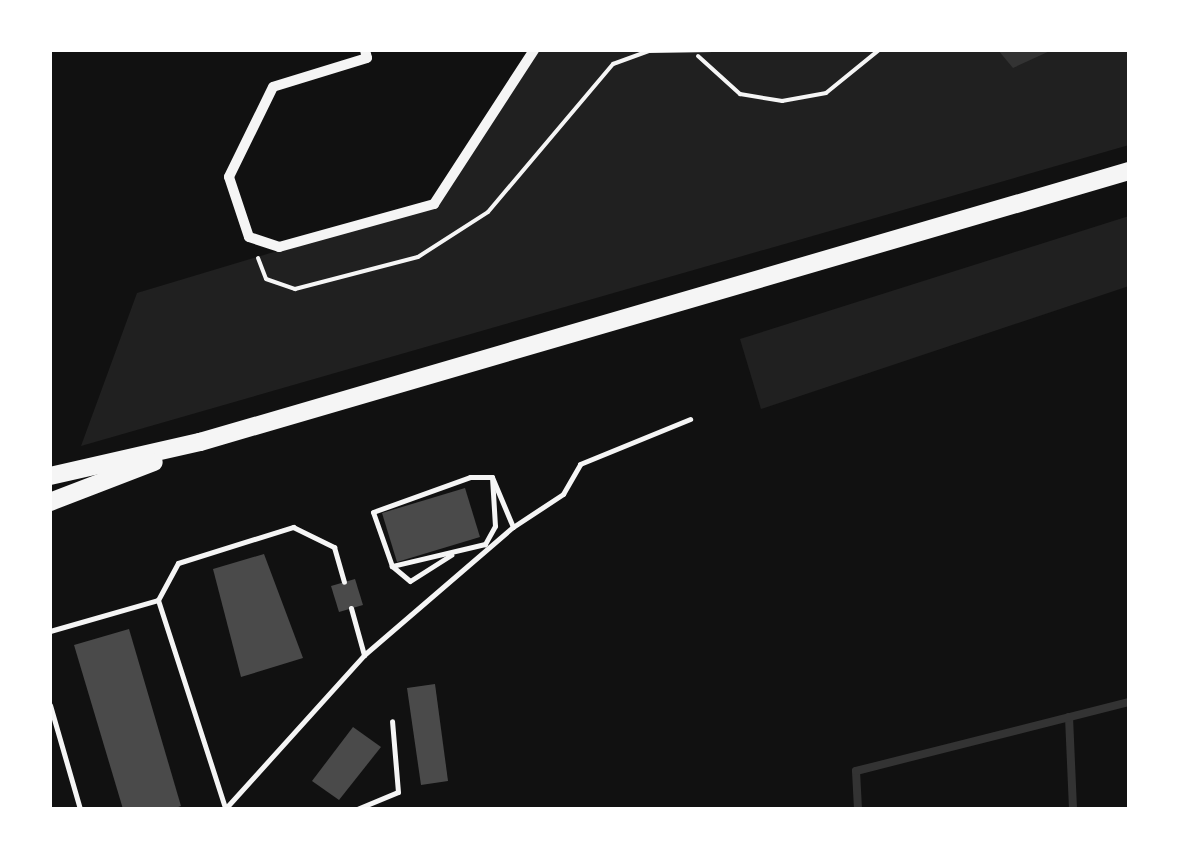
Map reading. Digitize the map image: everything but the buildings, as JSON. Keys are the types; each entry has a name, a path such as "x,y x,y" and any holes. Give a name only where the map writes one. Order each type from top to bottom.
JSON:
{"highway":[{"path":"50,476 200,442 1129,171"},
{"path":"50,502 200,442"}],"street":[{"path":"365,50 367,58 273,87 229,177 231,204 248,236 279,247 434,204 531,50"}],"lane":[{"path":"225,809 364,655 405,616 513,528 563,494 580,464 690,419"},
{"path":"492,477 513,528"},
{"path":"392,566 485,544 495,526 492,477"},
{"path":"453,553 410,582 392,566 373,512 492,477"},
{"path":"50,631 158,600 178,563 293,527 334,547 344,582"},
{"path":"158,600 225,809"},
{"path":"351,608 364,655"},
{"path":"50,705 80,809"},
{"path":"357,809 398,792 392,722"}],"path":[{"path":"264,242 258,270 286,288 418,257 488,212 612,64 649,51 698,56 714,50"},
{"path":"698,56 728,88 782,101 826,92 879,50"}],"shaded area":[{"path":"533,50 1129,50 1129,145 81,446 137,293 434,204"},
{"path":"998,50 1052,50 1013,68"},
{"path":"1129,216 1129,286 761,409 740,339"}],"waterway":[{"path":"858,809 856,771 1129,702"},
{"path":"1069,717 1073,809"}]}
